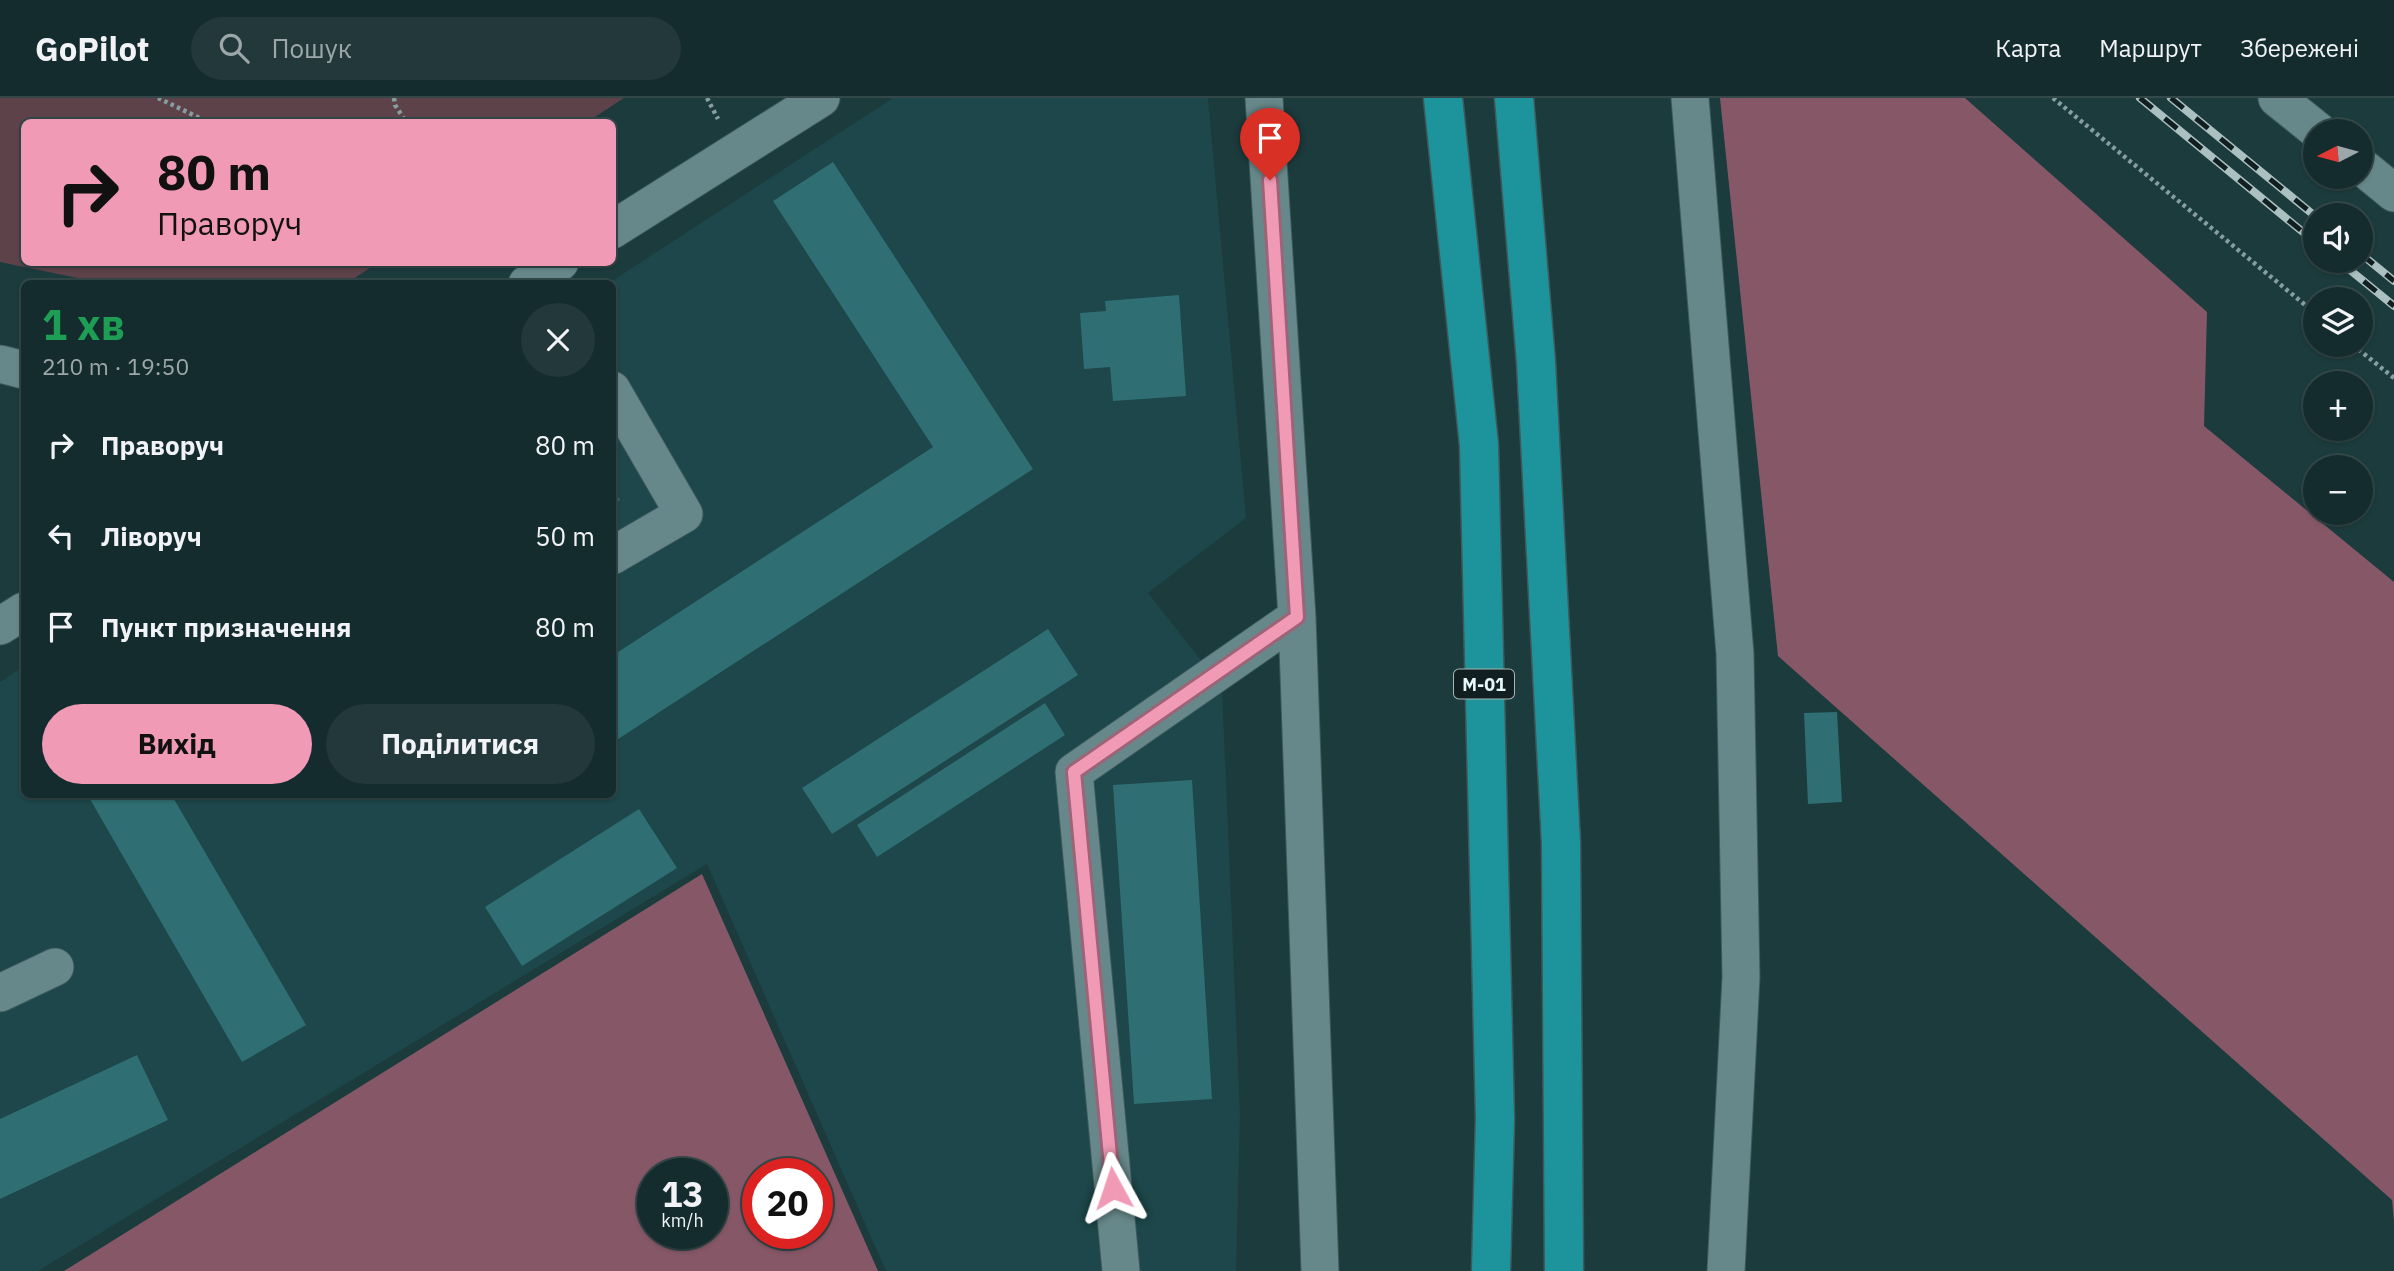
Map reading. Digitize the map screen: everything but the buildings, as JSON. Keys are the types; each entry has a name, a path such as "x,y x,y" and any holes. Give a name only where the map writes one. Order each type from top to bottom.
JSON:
{"highway":[{"name":"М-01","path":"1443,98 1479,445 1495,1119 1491,1271"},
{"path":"1514,98 1536,362 1561,843 1564,1271"}],"street":[{"path":"616,227 821,98"},
{"path":"1264,98 1297,617 1320,1271"},
{"path":"1690,98 1735,654 1741,976 1726,1271"},
{"path":"2277,98 2303,119"},
{"path":"2373,176 2394,193"},
{"path":"0,364 21,369"},
{"path":"616,397 684,514 616,554"},
{"path":"0,626 21,613"},
{"path":"1121,1271 1074,772 1297,617"},
{"path":"0,993 55,967"}],"path":[{"path":"158,98 202,119"},
{"path":"394,98 395,105 404,119"},
{"path":"2053,98 2303,303"},
{"path":"2368,357 2394,378"}],"shaded area":[{"path":"0,98 624,98 592,119 21,119 21,266 373,266 352,280 87,280 0,262"},
{"path":"893,98 1208,98 1246,518 1148,593 1222,687 1240,1115 1236,1271 886,1271 707,864 38,1271 0,1271 0,682 21,668 21,798 616,798 616,280 614,280"},
{"path":"1720,98 1965,98 2207,312 2204,426 2303,507 2303,525 2325,525 2394,582 2394,1222 2392,1200 1778,656"},
{"path":"702,874 828,1158 742,1158 742,1249 833,1249 833,1169 878,1271 64,1271"}],"railway":[{"path":"2140,98 2303,232"},
{"path":"2171,98 2303,206"},
{"path":"2373,264 2394,281"},
{"path":"2354,273 2394,306"}],"route":[{"path":"1113,1188 1074,772 1297,617 1270,180"}]}
